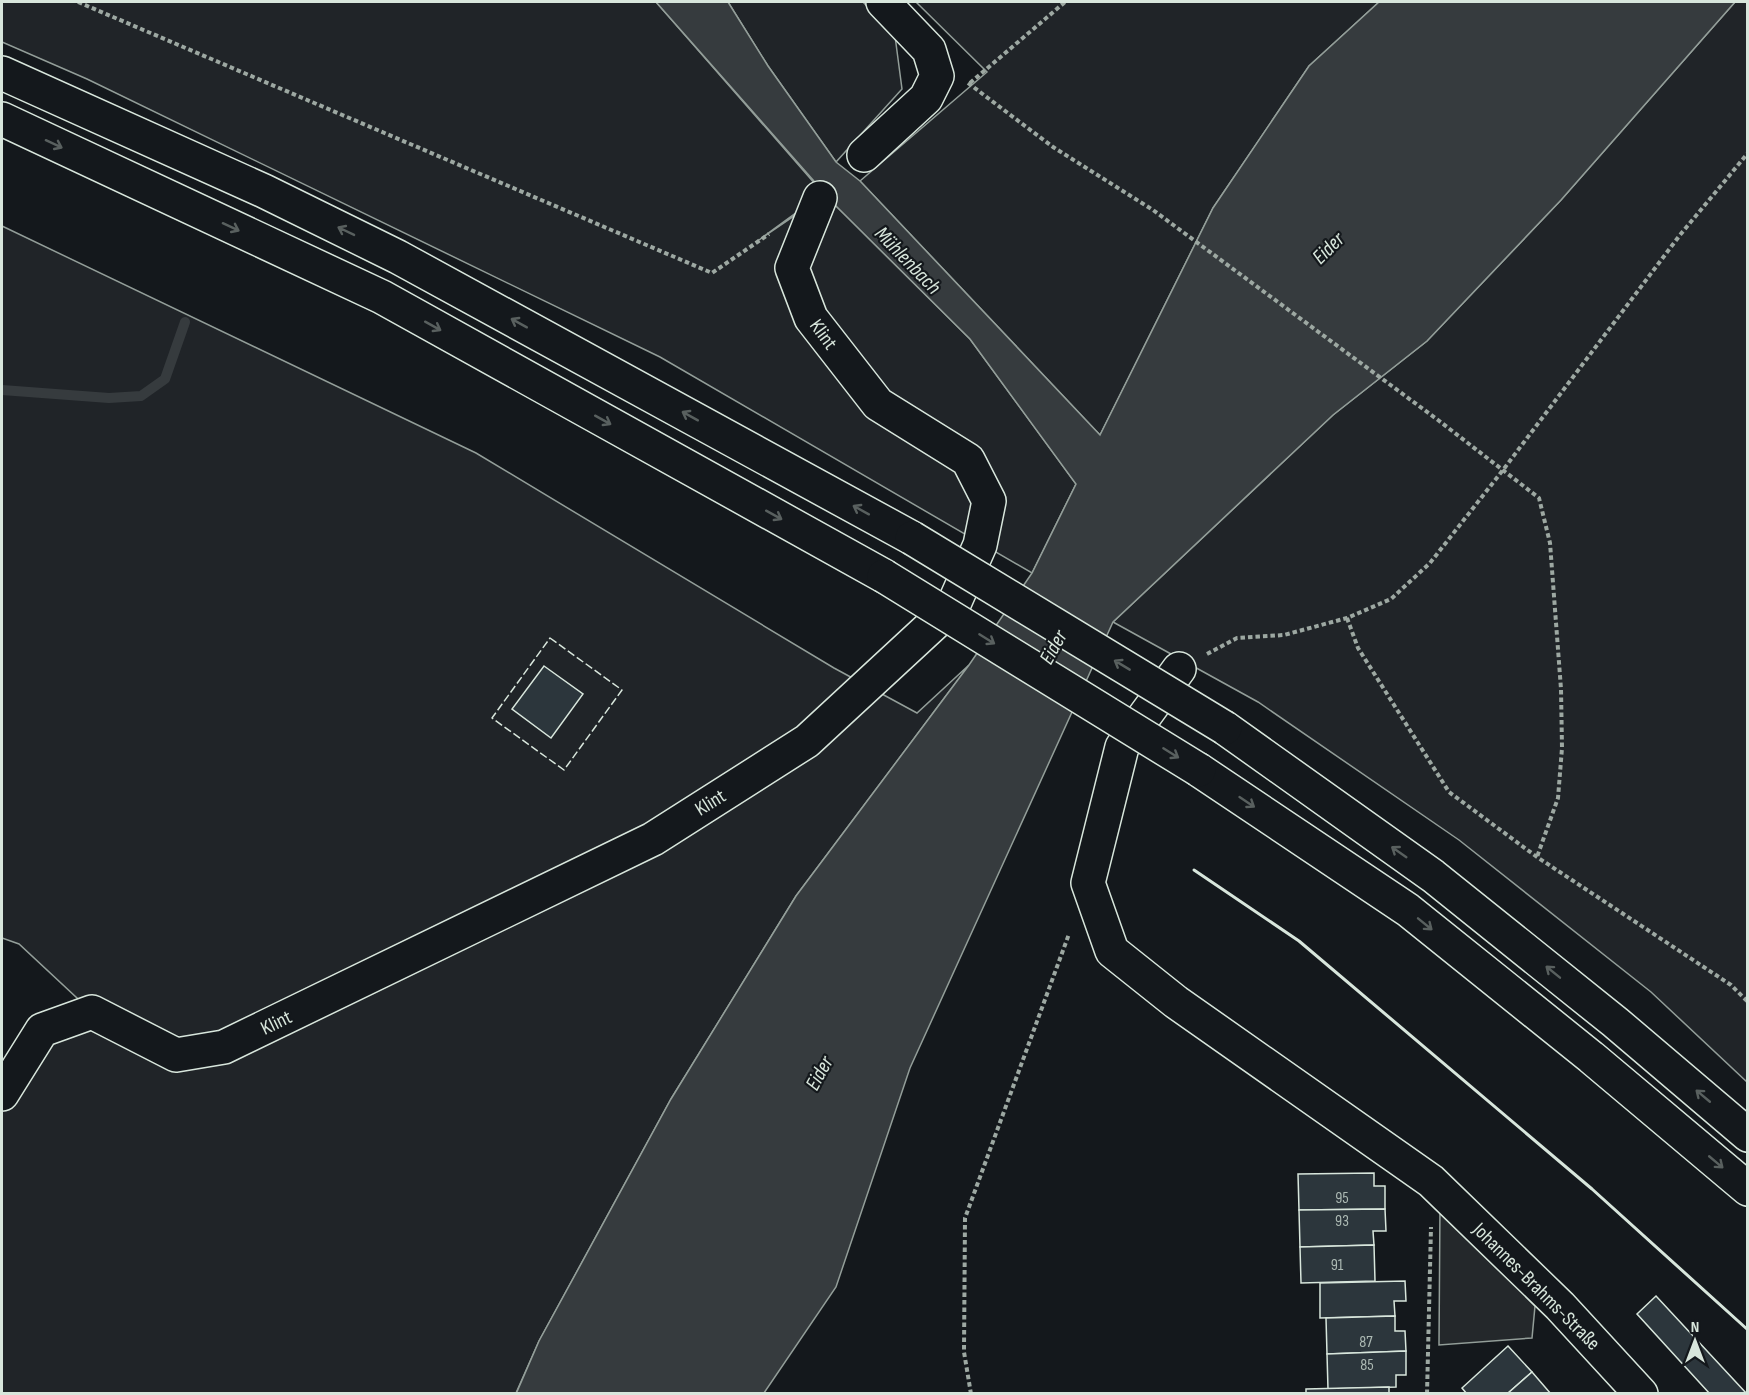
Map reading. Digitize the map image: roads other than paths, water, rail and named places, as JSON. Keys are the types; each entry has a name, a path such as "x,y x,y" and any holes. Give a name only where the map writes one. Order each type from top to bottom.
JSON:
{"main road":[{"path":"864,155 926,98 937,76 929,50 883,2"},
{"path":"2,73 264,191 398,257 912,538 1225,729 1433,876 1615,1022 1748,1135"},
{"path":"2,119 382,297 884,576 1199,770 1408,910 1591,1057 1748,1189"},
{"name":"Klint","path":"2,1094 42,1030 92,1012 176,1055 225,1047 653,838 807,741 953,606 980,545 989,501 968,460 878,404 811,318 792,268 820,198"},
{"name":"Johannes-Brahms-Straße","path":"1179,669 1122,747 1088,883 1112,951 1176,1002 1431,1181 1560,1306 1641,1394"}],"water":[{"path":"656,2 728,2 768,66 836,162 860,181 1100,435 1213,208 1309,66 1379,2 1735,2 1561,200 1427,341 1333,415 1113,622 910,1068 836,1287 764,1393 516,1394 539,1341 671,1099 796,896 969,665 1032,573 1076,484 970,339 836,206"}],"waterway":[{"path":"2,390 109,398 141,396 165,379 185,322"}],"water label":[{"name":"Eider","path":"1328,248"},
{"name":"Mühlenbach","path":"908,260"},
{"name":"Eider","path":"1053,647"},
{"name":"Eider","path":"819,1073"}]}
